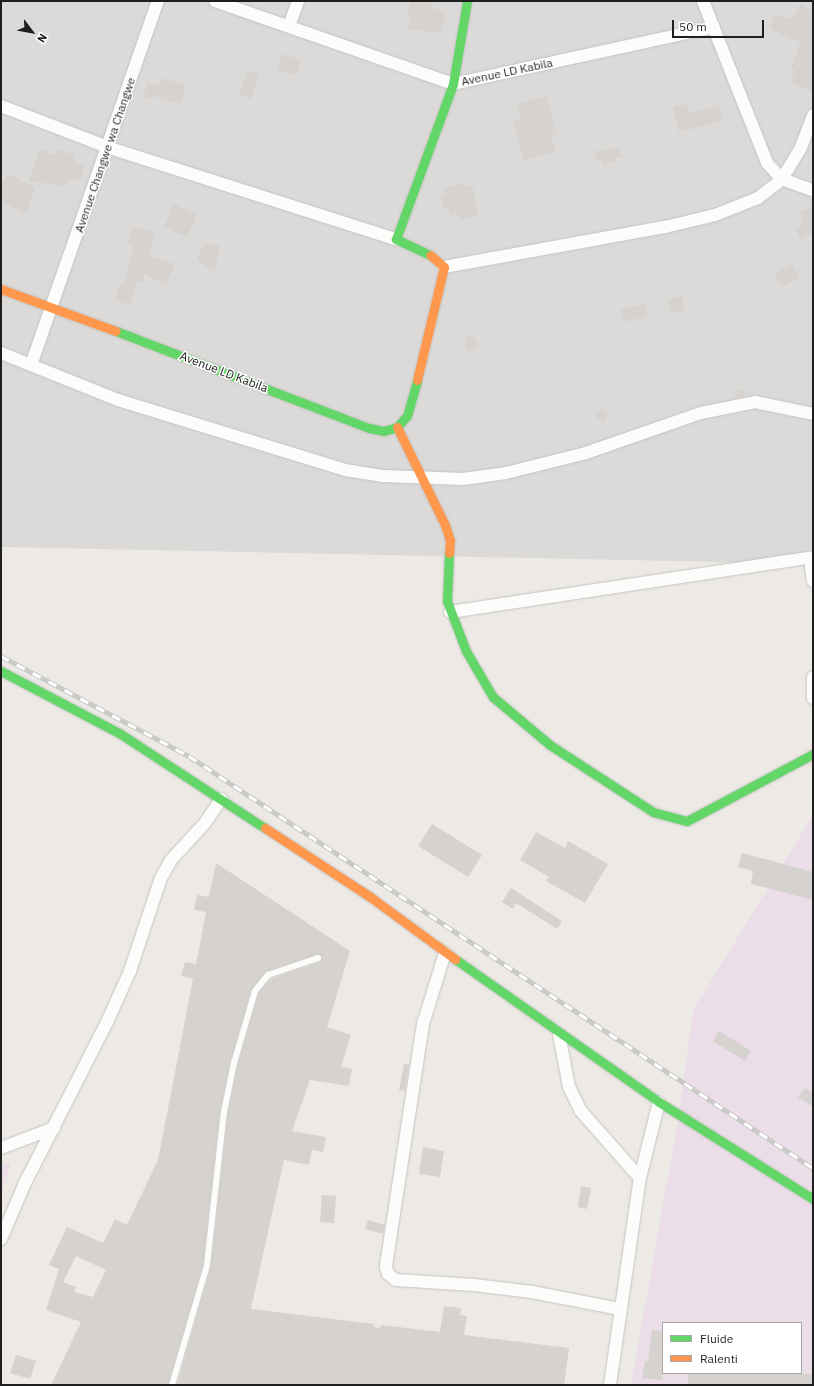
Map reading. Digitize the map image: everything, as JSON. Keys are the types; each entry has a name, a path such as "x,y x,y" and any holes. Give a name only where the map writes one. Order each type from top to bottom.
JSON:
{"street":[{"name":"Avenue Changwe wa Changwe","path":"52,309 158,1"},
{"name":"Avenue LD Kabila","path":"215,1 453,84 714,27"},
{"path":"289,26 298,1"},
{"path":"396,239 453,84 467,1"},
{"path":"704,1 767,163 782,179 813,190"},
{"path":"1,106 107,147 396,239 434,257 444,267"},
{"path":"444,267 666,227 715,215 758,198 773,189 782,179 801,146 813,115"},
{"path":"444,267 412,401 407,416 397,427 450,540 451,553 447,589 450,612 466,651 493,697 550,745 613,788 653,812 686,821 813,754"},
{"name":"Avenue LD Kabila","path":"1,289 186,357 369,428 384,431 397,427"},
{"path":"31,365 52,309"},
{"path":"1,353 118,400 346,470 384,476 420,476 438,479 462,479 506,473 586,452 701,413 755,402 813,414"},
{"path":"450,612 811,558 813,581"},
{"path":"1,671 119,733 221,799 369,896 445,953 559,1034 659,1102 813,1199"},
{"path":"813,678 813,698"},
{"path":"1,1238 13,1206 108,1020 130,971 161,878 171,860 204,823 221,799"},
{"path":"445,953 422,1032 386,1267 388,1274 396,1280 488,1286 620,1309"},
{"path":"559,1034 569,1087 580,1110 597,1132 640,1178"},
{"path":"610,1385 640,1178 659,1102"},
{"path":"1,1148 54,1128"}],"lane":[{"path":"172,1385 207,1265 224,1112 234,1063 255,991 268,975 318,958"}],"shaded area":[{"path":"1,1 813,1 813,564 1,547"},
{"path":"813,815 813,1385 631,1385 679,1114 693,1010"},
{"path":"1,1161 11,1164 1,1194"}],"building":[{"path":"410,1 433,3 432,8 446,12 441,33 408,29 411,16 407,15"},
{"path":"800,4 813,11 813,92 790,82 795,70 790,69 801,43 770,29 774,14 793,19"},
{"path":"282,54 301,60 296,76 277,70"},
{"path":"248,70 259,74 251,99 239,95"},
{"path":"162,78 186,85 181,104 154,96 152,100 143,97 148,82 160,86"},
{"path":"547,96 556,134 551,135 556,151 524,160 513,121 521,120 517,104"},
{"path":"687,104 689,113 719,106 723,121 679,132 673,107"},
{"path":"619,148 621,158 615,158 616,162 602,164 602,160 596,161 595,151"},
{"path":"40,149 56,155 58,149 74,155 74,163 85,166 80,181 71,178 64,186 29,181"},
{"path":"8,174 35,188 26,214 1,201 1,183"},
{"path":"461,184 473,188 478,216 460,219 459,214 450,216 448,209 444,210 441,195 445,195 444,188"},
{"path":"174,204 197,215 187,237 164,227"},
{"path":"813,206 813,237 811,234 801,240 796,229 802,226 800,222 804,220 799,212"},
{"path":"132,227 155,232 149,255 175,264 166,284 144,274 142,282 137,281 130,305 115,300 120,283 124,284 134,245 127,244"},
{"path":"205,243 220,246 215,271 196,260"},
{"path":"793,265 799,279 781,287 775,273"},
{"path":"682,296 685,310 671,313 668,299"},
{"path":"645,304 647,316 624,322 621,309"},
{"path":"466,336 477,338 476,350 466,351"},
{"path":"744,389 745,396 735,398 735,390"},
{"path":"601,408 609,413 603,422 595,416"},
{"path":"432,824 482,855 468,877 418,846"},
{"path":"536,832 565,848 568,841 608,864 585,903 546,881 549,877 520,860"},
{"path":"742,853 813,872 813,900 751,884 753,871 738,867"},
{"path":"216,863 350,951 327,1027 351,1035 341,1067 352,1069 349,1086 310,1080 292,1131 326,1137 323,1152 312,1150 309,1165 284,1160 251,1309 374,1324 374,1327 380,1328 381,1325 440,1332 444,1306 461,1308 460,1315 467,1316 464,1335 569,1348 564,1385 177,1385 211,1266 228,1113 238,1064 259,993 271,979 320,962 322,957 318,954 266,971 251,990 230,1062 220,1111 203,1264 168,1385 51,1385 81,1322 46,1310 59,1269 49,1265 67,1227 103,1243 115,1219 127,1225 158,1160 193,979 181,976 185,962 196,964 206,912 194,910 197,895 209,897","holes":["76,1256 106,1270 93,1297 74,1292 76,1287 63,1282"]},
{"path":"511,888 562,921 557,929 516,903 513,909 502,902"},
{"path":"719,1031 751,1051 745,1061 713,1041"},
{"path":"404,1064 409,1065 405,1091 399,1090"},
{"path":"805,1088 813,1093 813,1107 798,1097"},
{"path":"423,1147 444,1151 440,1177 419,1174"},
{"path":"581,1186 591,1188 587,1209 578,1207"},
{"path":"322,1195 336,1196 334,1223 320,1222"},
{"path":"368,1220 385,1225 383,1234 365,1229"},
{"path":"652,1330 662,1331 662,1380 642,1378 645,1361 648,1361"},
{"path":"16,1355 36,1361 30,1379 10,1373"},
{"path":"689,1374 813,1374 813,1385 687,1385"}],"railway":[{"path":"1,656 189,756 813,1168"}],"traffic: fast":[{"path":"430,255 396,239 453,84 467,1"},
{"path":"116,331 369,428 384,431 397,427 407,416 417,380"},
{"path":"449,553 447,601 466,651 493,697 550,745 653,812 687,821 813,754"},
{"path":"1,671 119,733 265,828"},
{"path":"455,959 659,1102 813,1199"}],"traffic: slow":[{"path":"417,380 444,267 430,255"},
{"path":"1,289 116,331"},
{"path":"397,427 445,525 450,540 449,553"},
{"path":"265,828 369,896 455,959"}]}
